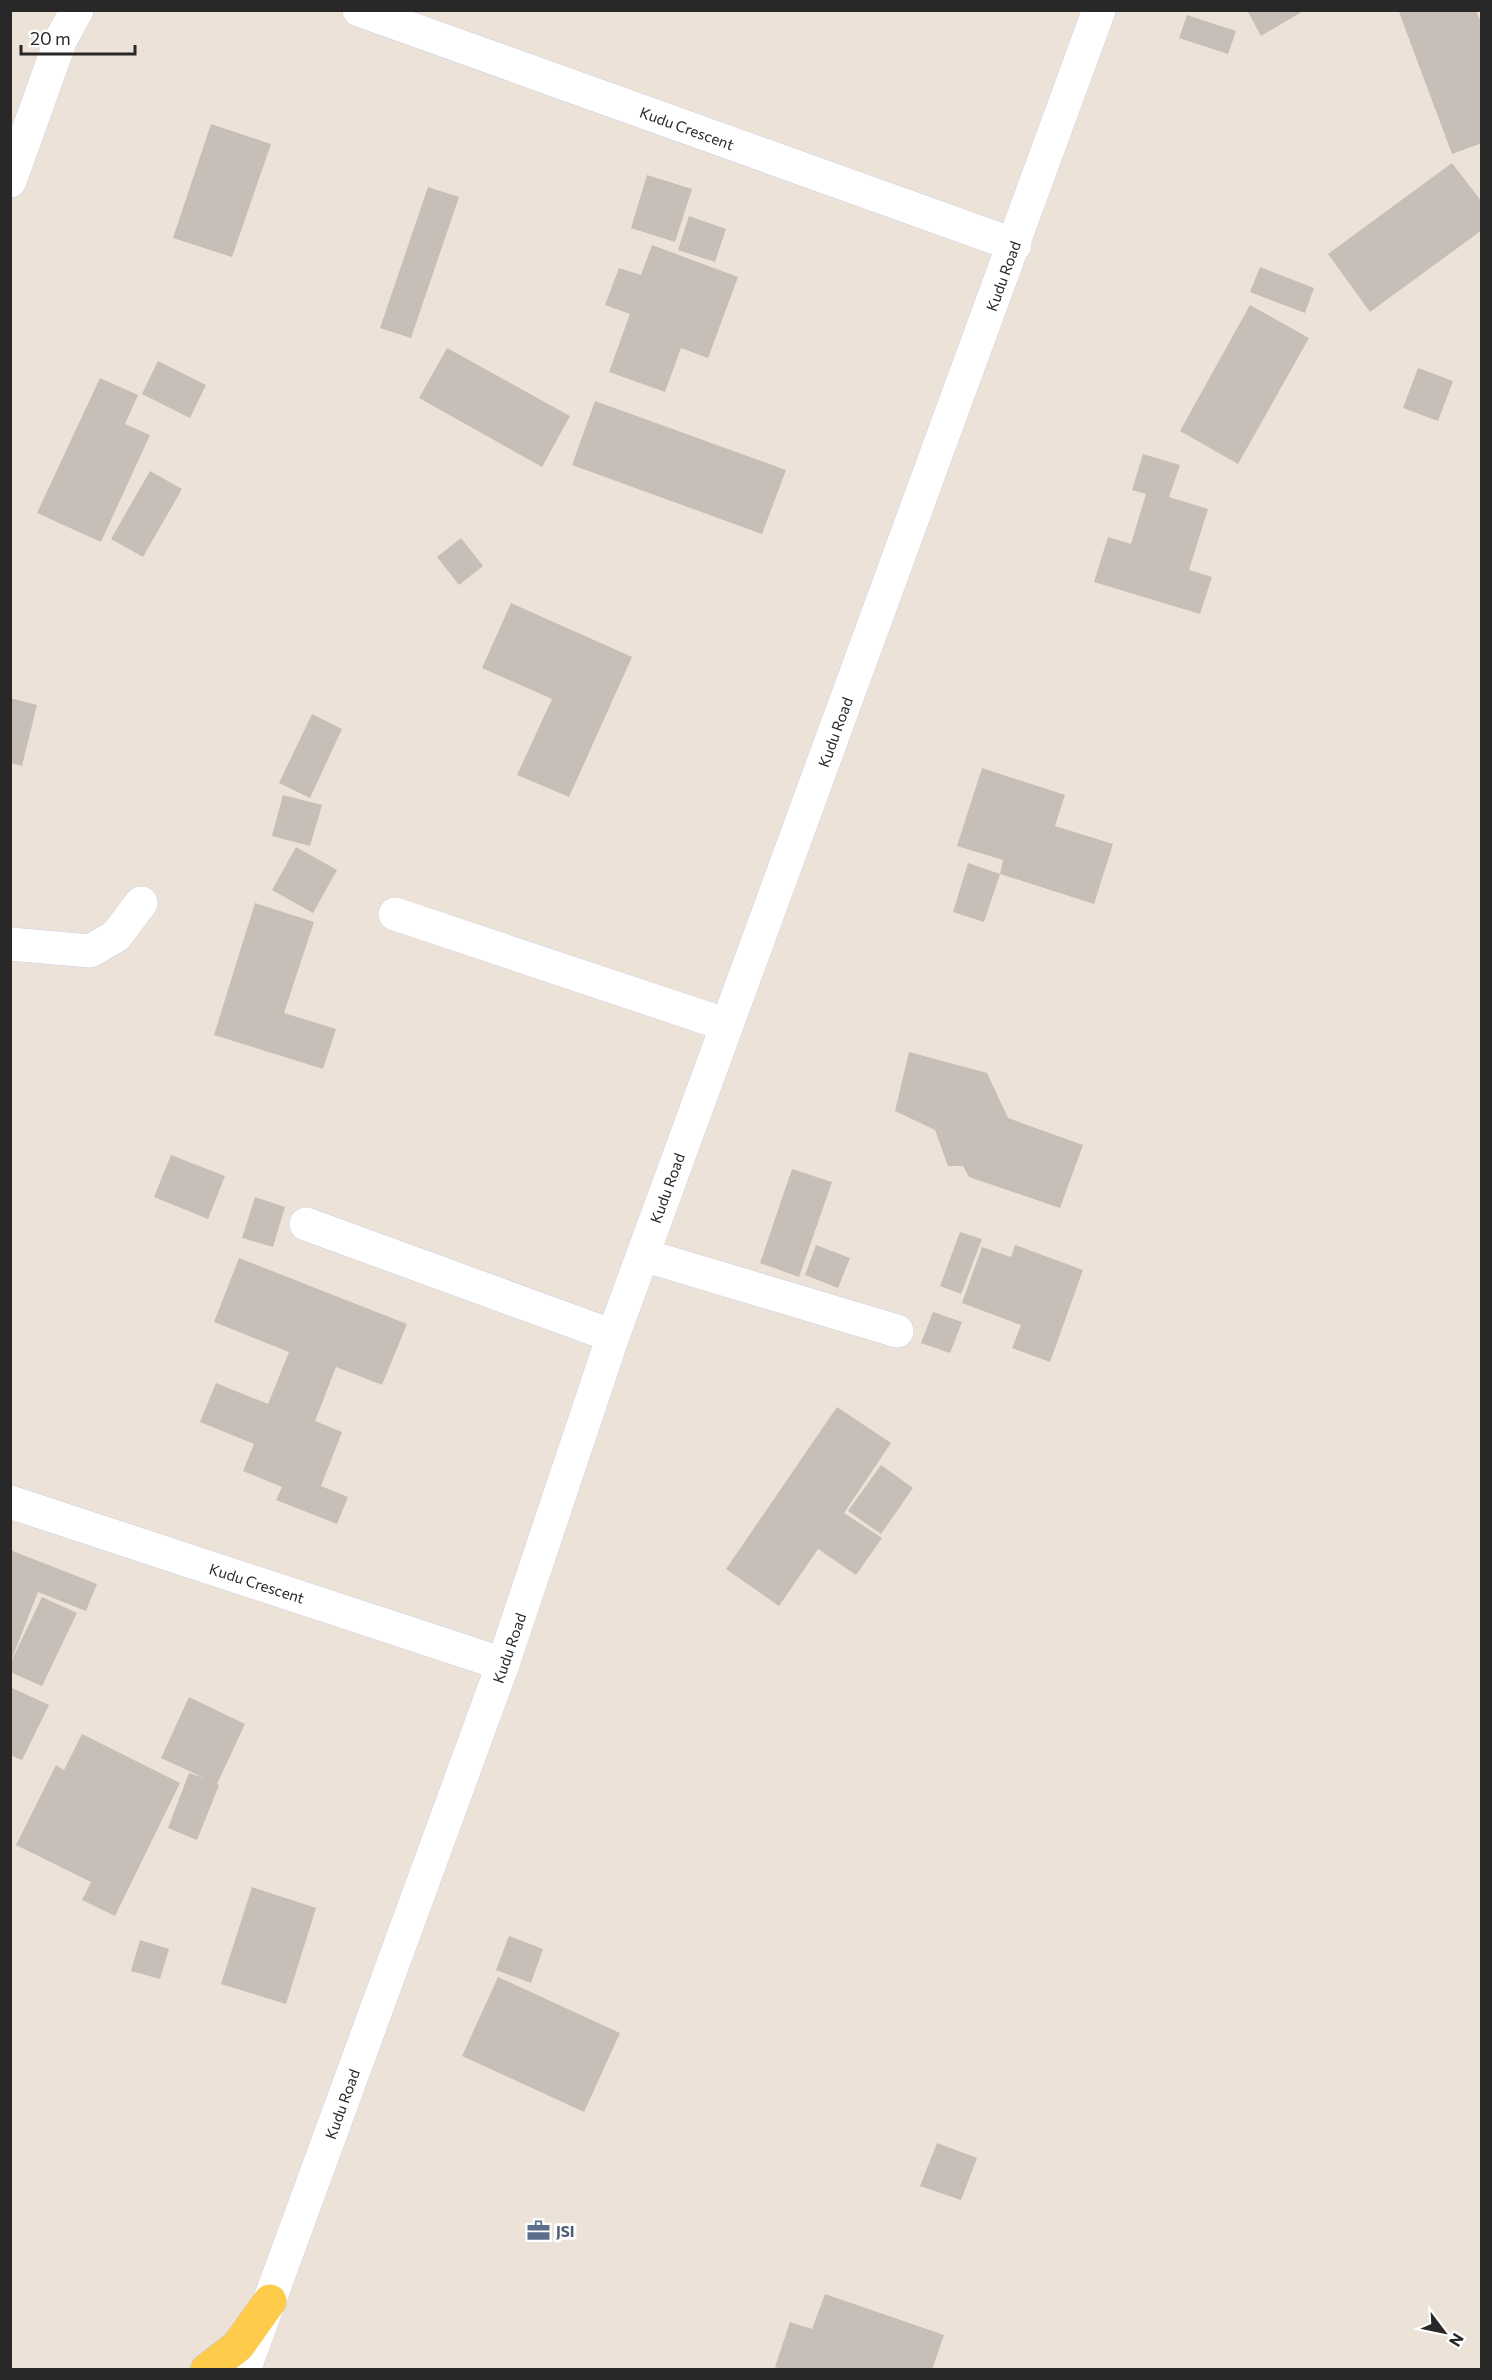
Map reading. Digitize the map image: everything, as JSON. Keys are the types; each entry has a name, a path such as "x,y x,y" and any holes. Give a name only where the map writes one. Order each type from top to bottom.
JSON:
{"main road":[{"path":"207,2370 238,2346 270,2301"}],"street":[{"path":"10,181 61,39 77,10"},
{"name":"Kudu Crescent","path":"358,10 1015,245"},
{"name":"Kudu Road","path":"244,2370 503,1664 613,1336 1015,245 1099,10"},
{"path":"10,944 90,951 116,936 141,903"},
{"path":"395,914 727,1025"},
{"path":"306,1224 613,1336"},
{"path":"643,1255 897,1331"},
{"name":"Kudu Crescent","path":"10,1502 503,1664"}],"building":[{"path":"1247,10 1305,10 1261,36"},
{"path":"1403,10 1476,10 1482,25 1482,143 1452,154 1399,12"},
{"path":"1187,15 1236,31 1228,54 1179,38"},
{"path":"211,124 271,144 232,257 173,238"},
{"path":"1452,163 1482,202 1482,230 1370,312 1328,254"},
{"path":"647,175 692,189 675,242 631,228"},
{"path":"428,187 459,197 411,338 380,328"},
{"path":"689,216 726,229 715,262 678,250"},
{"path":"652,245 738,277 708,358 681,348 665,392 609,372 630,314 605,305 619,268 641,275"},
{"path":"1260,267 1314,288 1305,313 1250,292"},
{"path":"1250,305 1309,338 1238,464 1180,431"},
{"path":"447,348 570,416 542,467 419,398"},
{"path":"158,361 206,385 190,418 142,394"},
{"path":"1418,368 1453,381 1438,421 1403,408"},
{"path":"100,378 138,395 125,424 150,435 101,542 37,513"},
{"path":"595,401 786,470 762,534 572,465"},
{"path":"1143,454 1180,465 1169,497 1208,509 1189,570 1212,577 1200,614 1094,582 1108,537 1131,544 1146,494 1132,490"},
{"path":"150,471 182,489 143,557 111,539"},
{"path":"461,538 483,566 459,585 437,557"},
{"path":"511,603 632,657 569,797 517,775 552,699 482,668"},
{"path":"10,698 37,705 22,766 10,763"},
{"path":"312,714 342,729 310,798 279,783"},
{"path":"982,768 1065,795 1055,826 1113,844 1094,904 1000,874 1003,860 957,846"},
{"path":"283,795 322,805 310,846 272,836"},
{"path":"296,847 337,870 313,913 272,890"},
{"path":"968,863 1000,874 984,922 953,912"},
{"path":"255,903 314,922 284,1013 336,1029 323,1069 214,1035"},
{"path":"909,1052 987,1073 1008,1118 1083,1145 1060,1208 969,1177 963,1166 948,1166 935,1130 895,1111"},
{"path":"171,1155 225,1176 208,1219 154,1197"},
{"path":"792,1169 832,1182 799,1277 760,1263"},
{"path":"255,1197 285,1207 273,1247 242,1238"},
{"path":"960,1232 982,1239 961,1294 940,1286"},
{"path":"816,1245 850,1258 838,1288 805,1275"},
{"path":"1015,1245 1083,1270 1050,1362 1012,1348 1021,1325 962,1303 982,1247 1011,1257"},
{"path":"239,1258 407,1324 382,1385 336,1367 315,1421 342,1432 321,1486 348,1497 337,1524 276,1500 282,1487 243,1471 254,1444 200,1422 216,1383 268,1404 289,1352 214,1322"},
{"path":"933,1312 962,1322 950,1353 921,1343"},
{"path":"837,1407 891,1443 844,1513 882,1538 856,1575 818,1549 779,1606 726,1569"},
{"path":"881,1465 913,1488 881,1534 848,1511"},
{"path":"10,1550 97,1584 86,1611 38,1592 11,1661"},
{"path":"42,1597 77,1613 42,1686 10,1672 10,1664"},
{"path":"10,1687 49,1705 22,1760 10,1755"},
{"path":"189,1697 245,1724 217,1784 219,1785 197,1840 168,1828 189,1773 204,1778 161,1758"},
{"path":"82,1734 180,1783 115,1916 82,1900 91,1882 16,1845 56,1765 64,1770"},
{"path":"252,1887 316,1908 286,2004 221,1984"},
{"path":"509,1936 543,1949 531,1983 496,1970"},
{"path":"140,1940 169,1949 160,1979 131,1971"},
{"path":"498,1977 620,2033 584,2112 462,2056"},
{"path":"937,2143 977,2158 961,2200 920,2186"},
{"path":"825,2294 944,2335 932,2370 781,2370 775,2367 790,2322 812,2329"}],"place":[{"name":"JSI","path":"538,2231"}]}
